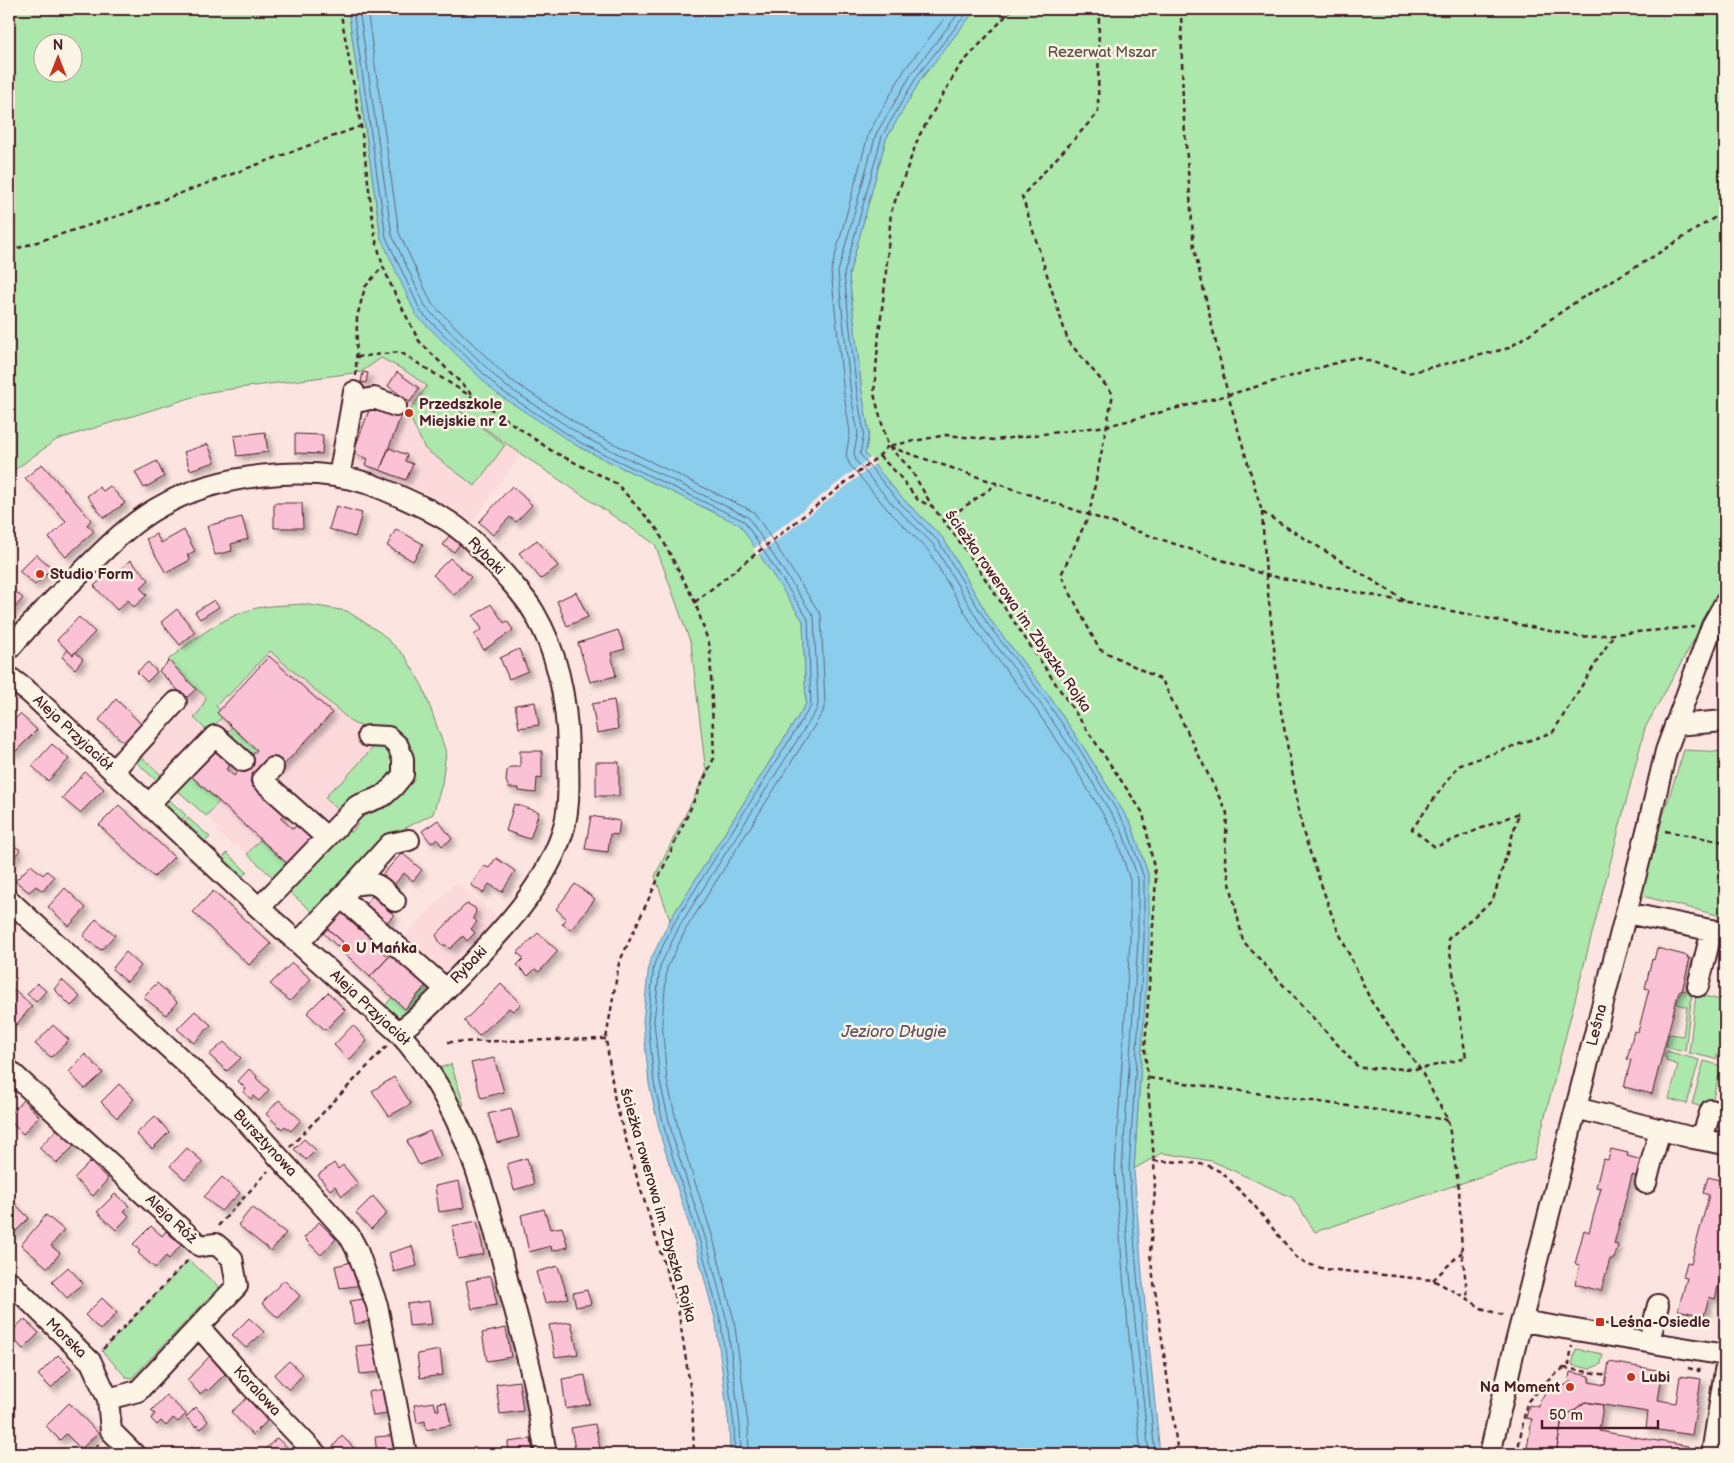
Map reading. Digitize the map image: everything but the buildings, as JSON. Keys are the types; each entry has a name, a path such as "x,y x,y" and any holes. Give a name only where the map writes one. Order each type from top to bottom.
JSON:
{"street":[{"path":"339,477 353,397 374,398 396,406"},
{"name":"Rybaki","path":"9,649 59,594 107,547 139,520 161,506 191,492 225,482 278,474 339,477 369,484 410,500 450,521 468,535 492,560 532,609 548,642 560,679 566,708 568,772 563,833 549,864 531,894 498,935 417,1019 394,1037"},
{"name":"Leśna","path":"1490,1454 1516,1319 1576,1108 1666,751 1675,725 1719,625 1725,603"},
{"name":"Aleja Przyjaciół","path":"9,677 30,693 259,908 299,942 394,1037 415,1051 445,1095 463,1134 480,1179 534,1390 546,1454"},
{"path":"113,771 176,702"},
{"path":"1675,725 1725,721"},
{"path":"149,804 215,736 243,761"},
{"path":"259,908 357,806 383,796 403,775 403,759 398,746 388,736 368,736"},
{"path":"273,768 262,780 326,837"},
{"path":"299,942 390,844 409,840"},
{"path":"348,891 365,882 375,883 395,902"},
{"path":"348,891 446,989"},
{"name":"Bursztynowa","path":"9,900 235,1109 348,1235 357,1250 377,1305 406,1454"},
{"path":"1626,912 1718,931 1698,986"},
{"name":"Aleja Róż","path":"9,1070 200,1246 216,1244 232,1258 237,1286 138,1390 108,1399"},
{"path":"1576,1108 1693,1138 1725,1144"},
{"path":"1693,1138 1704,1132 1711,1110"},
{"path":"1646,1183 1660,1130"},
{"name":"Morska","path":"9,1282 91,1362 108,1399 111,1431 134,1454"},
{"path":"1649,1342 1658,1305"},
{"path":"1516,1319 1725,1354"},
{"name":"Koralowa","path":"199,1327 251,1386 316,1454"},
{"path":"1712,1454 1725,1371"}],"path":[{"path":"340,9 361,126 375,237 383,266 419,341 478,400"},
{"path":"932,506 910,468 888,446 874,394 891,212 920,136 959,67 1012,9"},
{"path":"1099,9 1098,113 1022,196 1068,341 1113,394 1088,515 1061,575 1099,650 1162,680 1227,813 1225,861 1243,941 1359,1068 1420,1069 1466,1058 1448,938 1493,900 1519,813 1435,847 1412,829 1458,766 1553,732 1614,634"},
{"path":"1181,9 1183,106 1194,248 1228,395 1262,512 1266,575 1281,711 1303,832 1335,924 1372,1001 1420,1069 1448,1120 1459,1189 1462,1252 1468,1298"},
{"path":"9,251 130,212 361,126"},
{"path":"695,602 879,456 888,446 946,435 995,440 1106,426 1228,395 1356,357 1408,373 1509,348 1580,299 1725,212"},
{"path":"353,397 357,357 357,317 365,288 383,266"},
{"path":"357,357 400,352 478,400"},
{"name":"ścieżka rowerowa im. Zbyszka Rojka","path":"478,400 552,451 617,484 657,529 695,602 710,647 714,758 619,963 606,1039 615,1101 678,1308 692,1399 694,1454"},
{"path":"888,446 1266,575 1580,637 1719,625"},
{"name":"ścieżka rowerowa im. Zbyszka Rojka","path":"879,456 897,473 918,500 932,506 963,546 1143,813 1156,878 1145,1049 1155,1189 1150,1254 1178,1454"},
{"path":"944,521 997,484"},
{"path":"1262,512 1407,602"},
{"path":"1648,827 1725,842"},
{"path":"289,1148 394,1037"},
{"path":"448,1042 606,1039"},
{"path":"1148,1078 1448,1120"},
{"path":"1154,1162 1184,1162 1207,1165 1222,1173 1253,1204 1296,1256 1308,1264 1321,1269 1433,1280 1468,1298 1481,1308 1516,1319"},
{"path":"213,1231 272,1167"},
{"path":"91,1362 195,1252"},
{"path":"1433,1280 1462,1252"},
{"path":"1517,1454 1527,1402 1569,1364 1572,1345"},
{"path":"1564,1368 1607,1375"},
{"path":"89,1454 106,1438"}],"shaded area":[{"name":"Przedszkole Miejskie nr 2","path":"381,358 404,370 521,454 471,524 427,494 343,467 361,372"},
{"path":"304,604 347,611 381,633 405,656 423,687 446,752 442,784 433,814 388,837 317,916 236,844 233,846 215,831 218,828 137,753 196,689 168,660 202,633 233,616 262,607"},
{"path":"456,882 499,918 442,980 400,941"}],"green space":[{"path":"9,9 348,9 381,238 579,447 741,525 803,621 806,704 670,920 655,876 706,773 691,644 655,544 521,454 444,399 505,445 475,486 425,449 408,413 427,386 404,370 381,358 361,372 209,392 56,440 9,474"},
{"name":"Rezerwat Mszar","path":"976,9 1725,9 1725,584 1645,728 1534,1159 1315,1232 1293,1198 1212,1161 1162,1153 1134,1169 1141,1062 1149,877 1132,826 1084,748 1047,693 991,621 943,538 901,497 865,454 869,433 862,393 849,275 886,139 921,79"},
{"path":"304,604 347,611 381,633 405,656 423,687 446,752 442,784 433,814 388,837 317,916 285,888 345,828 351,833 358,824 352,819 406,776 389,733 354,724 270,651 228,696 226,695 216,706 220,710 222,717 211,730 206,730 194,718 206,698 168,660 201,635 236,615 262,607"},
{"path":"232,727 257,750 250,758 226,733"},
{"path":"376,744 393,748 397,774 342,813 325,798"},
{"path":"1684,750 1725,752 1725,917 1638,895"},
{"path":"137,753 167,780 162,786 133,759"},
{"path":"189,774 219,802 206,816 176,789"},
{"path":"166,797 186,815 181,821 161,803"},
{"path":"188,818 210,837 202,845 181,826"},
{"path":"260,840 291,867 277,881 247,854"},
{"path":"227,853 247,872 240,879 220,861"},
{"path":"430,982 436,986 418,1007 406,1016 397,1017 385,1006 392,997 406,1008"},
{"path":"1683,990 1692,993 1685,1051 1666,1047 1669,1034 1683,1036 1687,1007 1677,1004"},
{"path":"1696,994 1725,1001 1725,1035 1716,1059 1689,1053"},
{"path":"1666,1051 1699,1060 1687,1104 1669,1099 1678,1065 1666,1061 1667,1058 1664,1057"},
{"path":"1704,1061 1725,1067 1725,1076 1719,1075 1710,1109 1692,1104"},
{"path":"451,1064 464,1105 458,1106 437,1069"},
{"path":"189,1260 219,1287 132,1378 126,1377 102,1351"},
{"path":"1576,1349 1603,1354 1601,1364 1590,1369 1572,1365"}],"water":[{"name":"Jezioro Długie","path":"348,9 976,9 921,79 886,139 849,275 862,393 869,433 865,454 901,497 943,538 991,621 1047,693 1084,748 1132,826 1149,877 1149,942 1134,1169 1142,1274 1160,1454 730,1454 729,1426 716,1323 695,1243 662,1141 649,1084 643,1021 649,963 670,920 806,704 803,621 740,525 579,447 496,393 416,315 381,238"}],"pier":[{"path":"871,457 876,463 757,556 753,549"}],"place":[{"name":"Przedszkole Miejskie nr 2","path":"409,413"},
{"name":"Studio Form","path":"40,574"},
{"name":"U Mańka","path":"346,948"},
{"name":"Leśna-Osiedle","path":"1600,1322"},
{"name":"Lubi","path":"1631,1377"},
{"name":"Na Moment","path":"1570,1387"}]}
